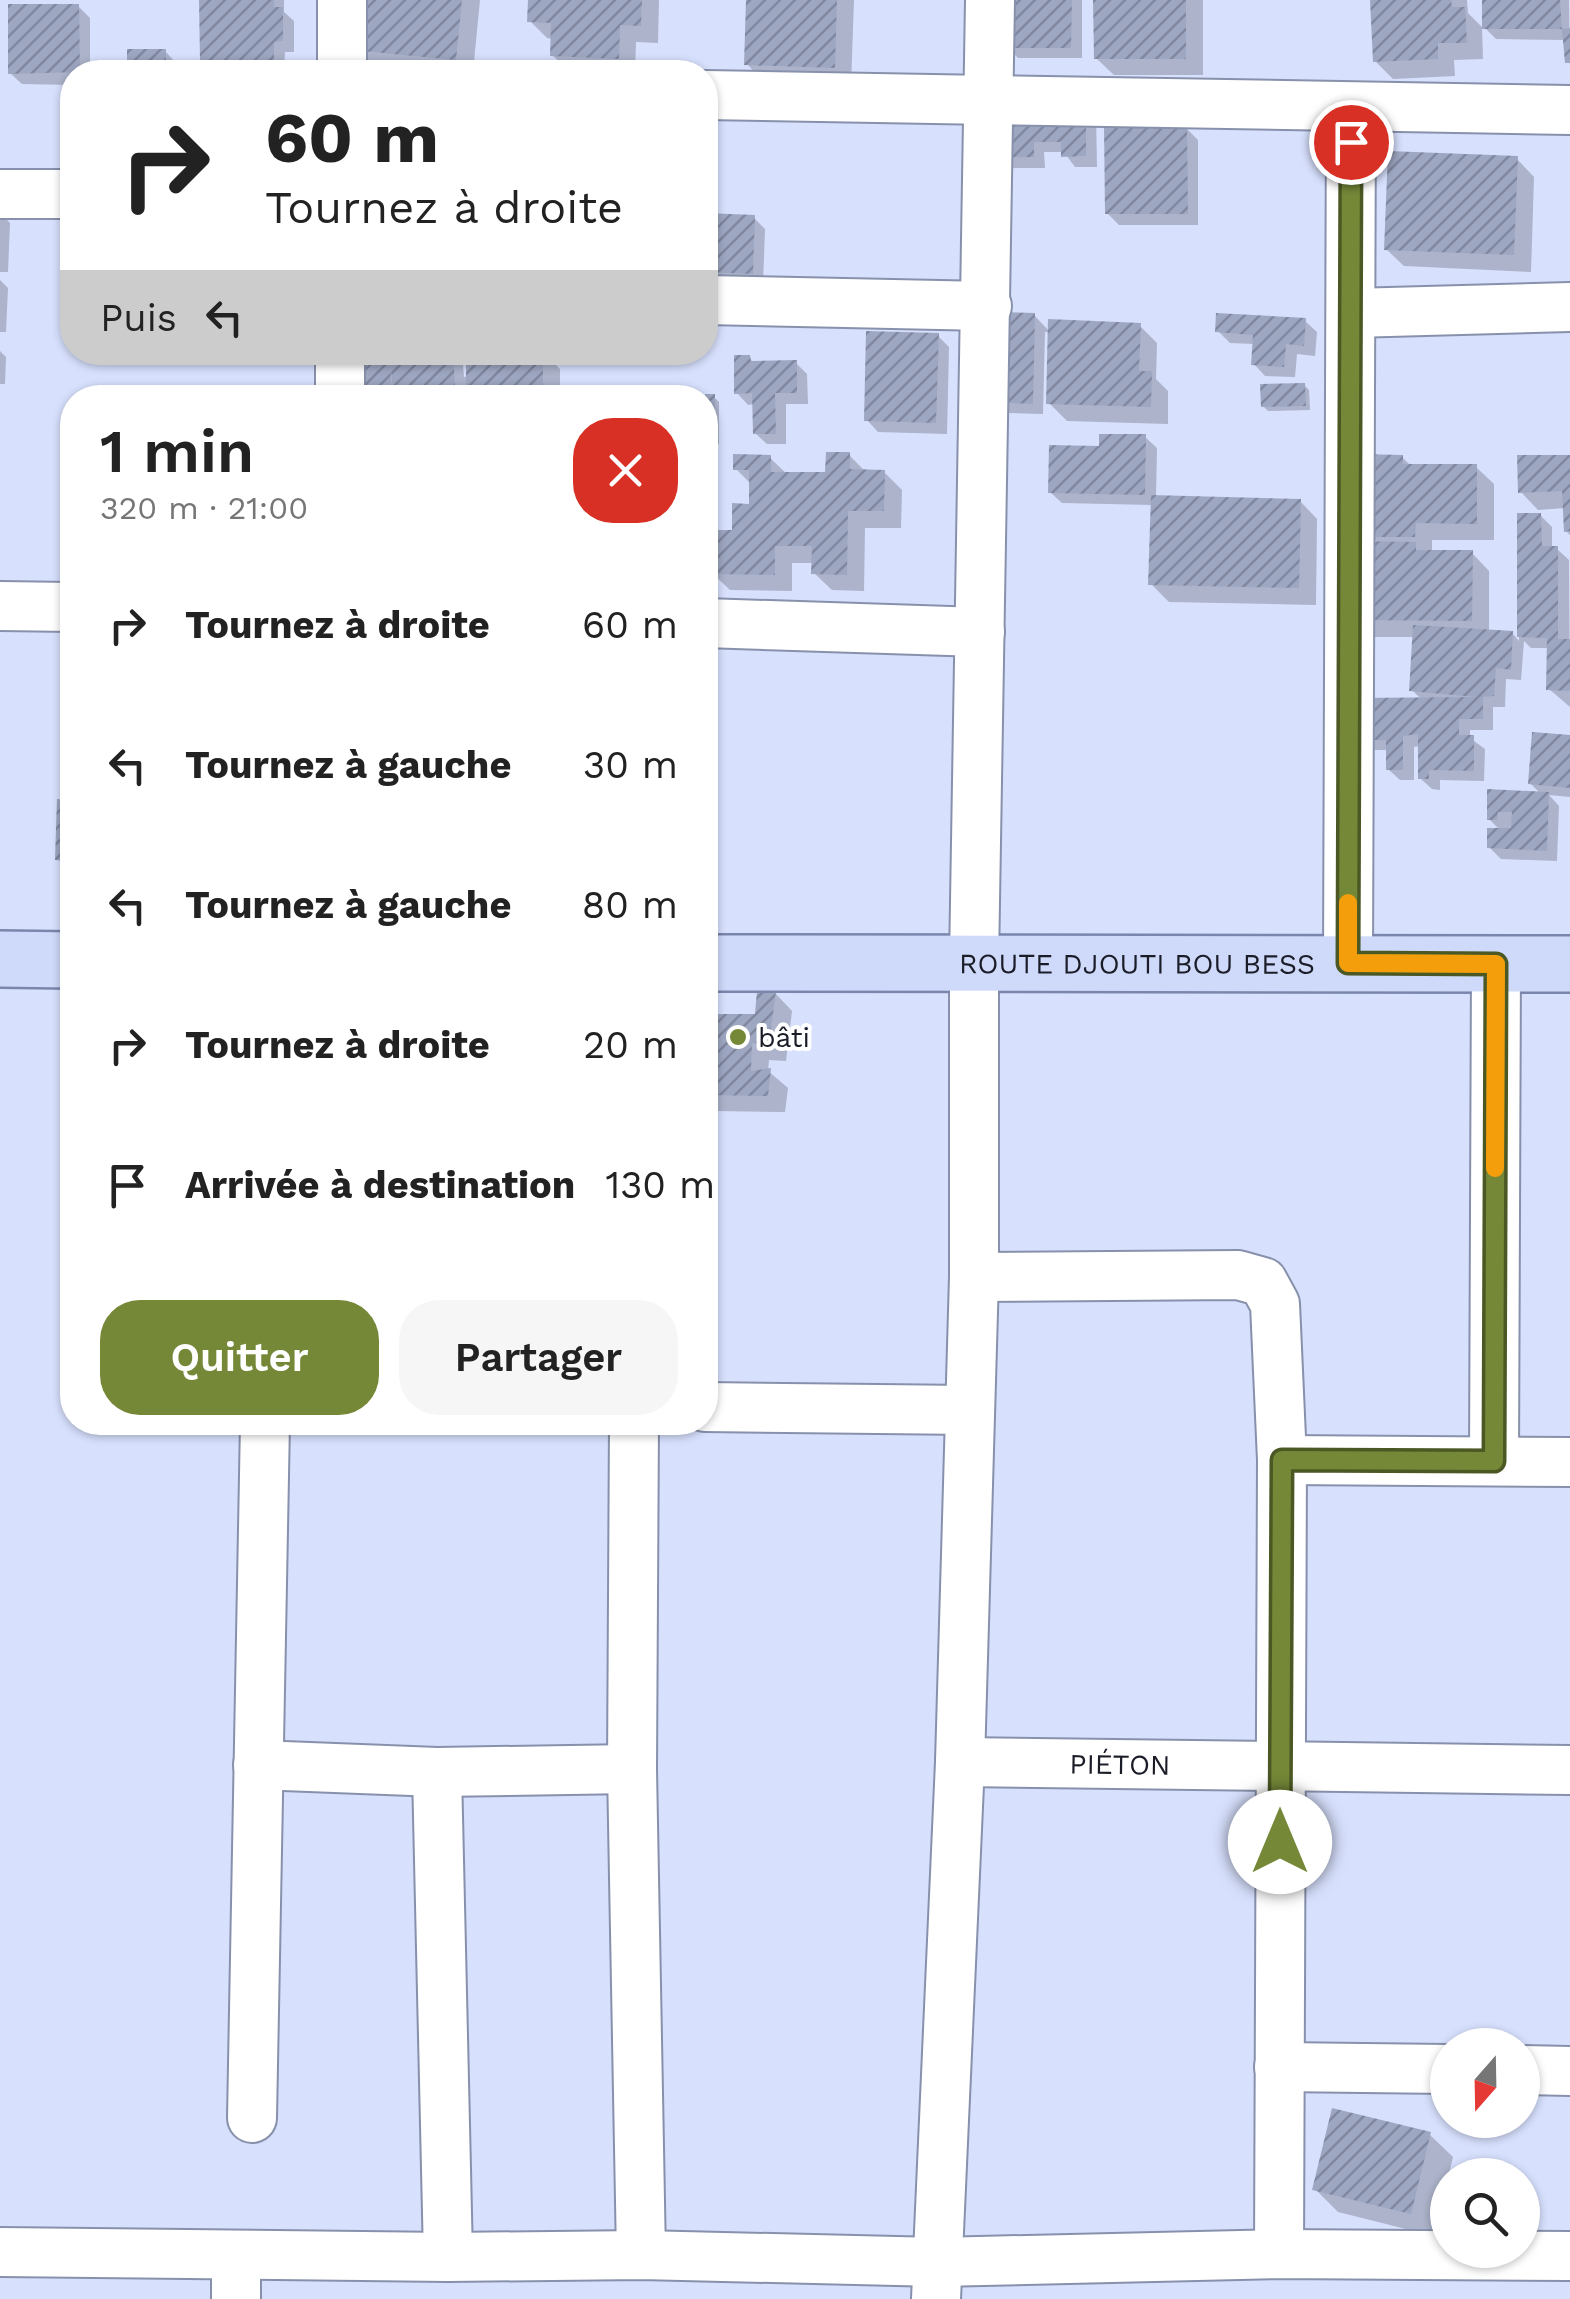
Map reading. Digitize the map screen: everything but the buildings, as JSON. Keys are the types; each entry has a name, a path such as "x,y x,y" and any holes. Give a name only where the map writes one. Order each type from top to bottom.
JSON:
{"main road":[{"path":"0,959 60,960"},
{"name":"ROUTE DJOUTI BOU BESS","path":"718,963 1570,964"}],"street":[{"path":"342,0 342,60"},
{"path":"937,2280 960,1762 974,1277 974,962 990,0"},
{"path":"718,95 1570,110"},
{"path":"1348,963 1351,107"},
{"path":"0,194 60,194"},
{"path":"718,300 987,306"},
{"path":"1352,314 1570,307"},
{"path":"0,606 60,607"},
{"path":"718,623 980,632"},
{"path":"1494,1461 1496,964"},
{"path":"974,1277 1238,1275 1263,1282 1275,1304 1282,1460 1279,2254"},
{"path":"718,1407 970,1410"},
{"path":"252,2118 265,1435"},
{"path":"634,1435 632,1769 641,2256"},
{"path":"1282,1460 1570,1462"},
{"name":"PIÉTON","path":"960,1762 1570,1770"},
{"path":"258,1765 437,1772 632,1769"},
{"path":"437,1772 448,2257"},
{"path":"1279,2067 1430,2070"},
{"path":"1540,2070 1570,2071"},
{"path":"0,2252 236,2277 448,2257 641,2256 937,2280 1279,2254 1570,2256"}],"slow traffic":[{"path":"1348,903 1348,963 1496,964 1495,1168"}],"place":[{"name":"bâti","path":"738,1037"}],"route":[{"path":"1280,1842 1282,1460 1494,1461 1496,964 1348,963 1351,142"}]}
